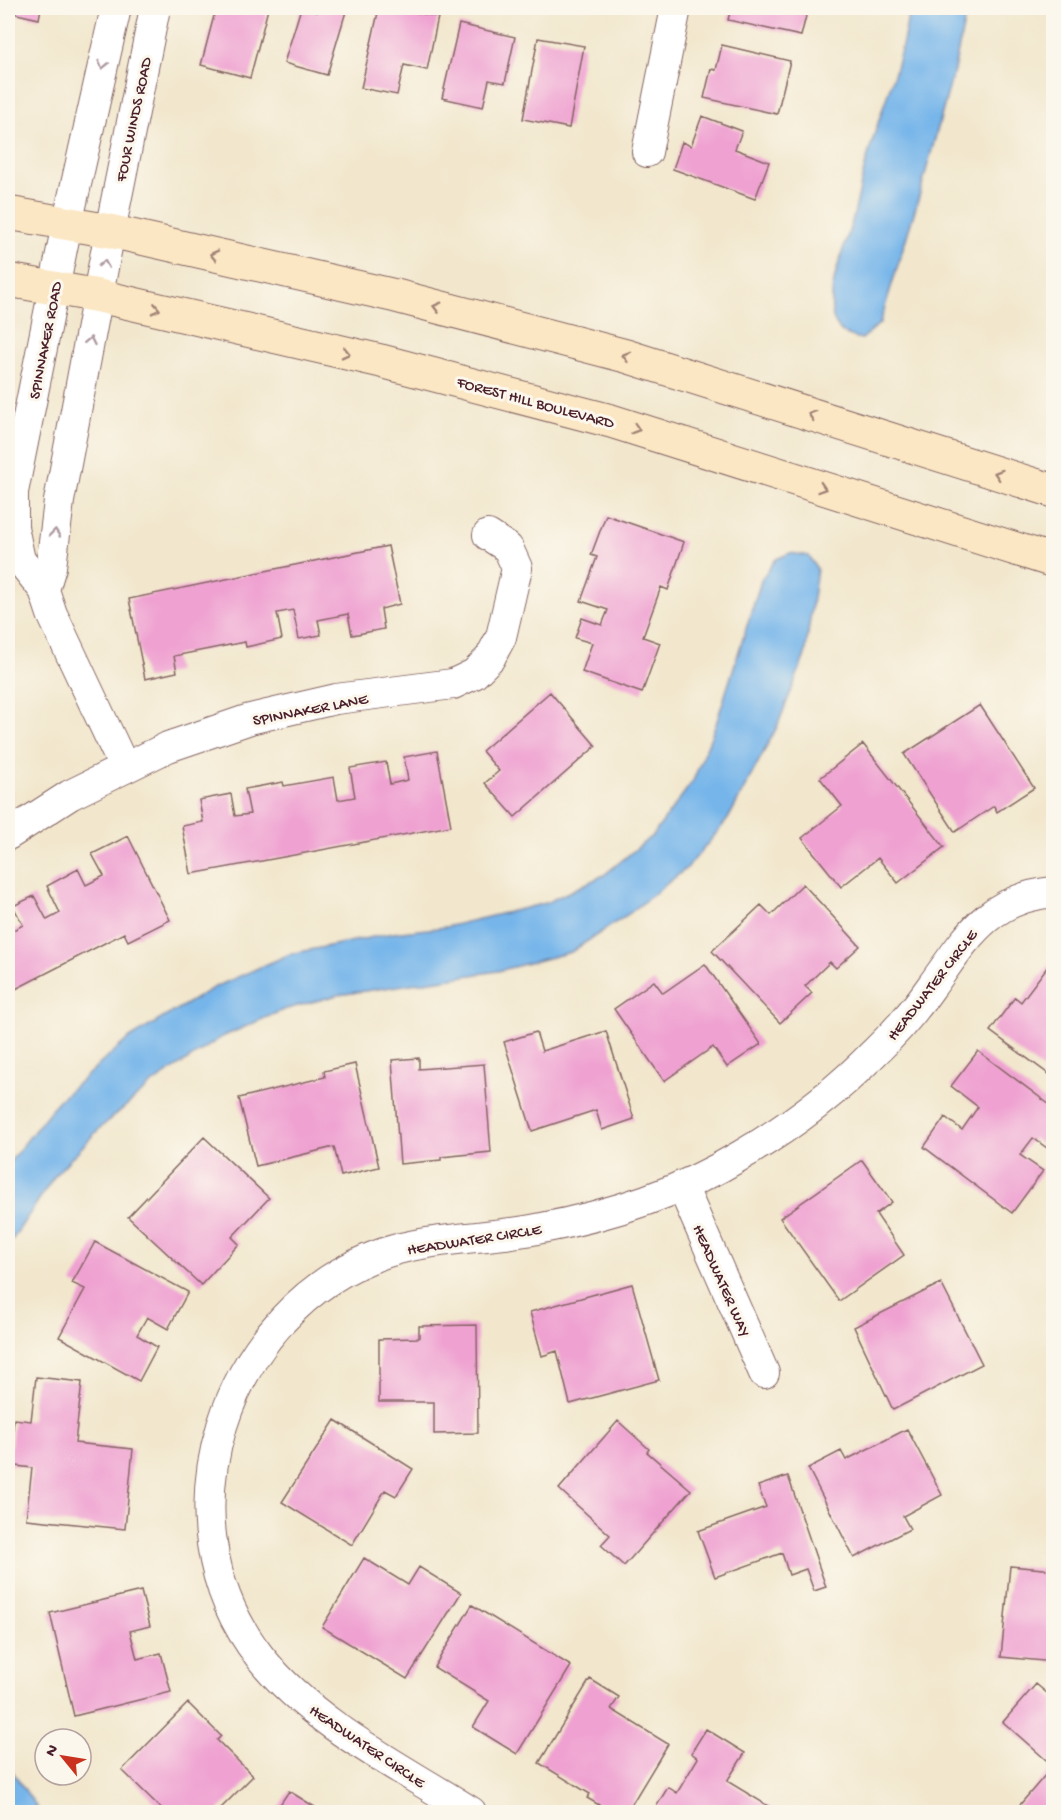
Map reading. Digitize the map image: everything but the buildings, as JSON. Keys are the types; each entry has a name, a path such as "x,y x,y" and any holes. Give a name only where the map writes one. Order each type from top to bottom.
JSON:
{"main road":[{"path":"8,213 110,231 396,296 626,356 1053,491"},
{"name":"FOREST HILL BOULEVARD","path":"8,280 99,296 381,361 611,421 1053,561"}],"street":[{"path":"67,224 116,8"},
{"name":"FOUR WINDS ROAD","path":"110,231 155,8"},
{"path":"647,152 675,8"},
{"name":"SPINNAKER ROAD","path":"67,224 13,492 13,527 20,560 44,590 52,614 124,767"},
{"path":"44,590 51,567 59,501 110,231"},
{"name":"SPINNAKER LANE","path":"8,835 70,795 168,747 250,719 336,699 453,684 474,674 490,658 501,637 517,568 508,548 488,535"},
{"name":"HEADWATER CIRCLE","path":"471,1812 320,1716 286,1687 258,1653 235,1615 220,1574 211,1530 210,1491 215,1447 228,1405 248,1365 282,1321 324,1285 342,1272 383,1254 425,1243 535,1230 609,1212 682,1186 735,1159 779,1133 820,1102 877,1051 927,993 972,929 989,915 1029,896 1053,892"},
{"name":"HEADWATER WAY","path":"682,1186 764,1373"}],"water":[{"path":"909,8 967,8 954,70 918,200 880,323 862,339 846,334 835,323 832,311 833,288 867,160 902,45"},
{"path":"790,553 809,556 817,569 805,655 777,727 728,819 688,867 630,913 571,952 498,971 338,995 283,1010 222,1037 153,1083 100,1128 56,1174 8,1246 8,1164 58,1101 128,1039 213,988 290,954 393,933 446,927 546,903 604,875 653,835 693,781 716,724 762,578 776,559"},
{"path":"8,1765 40,1812 8,1812"}]}
